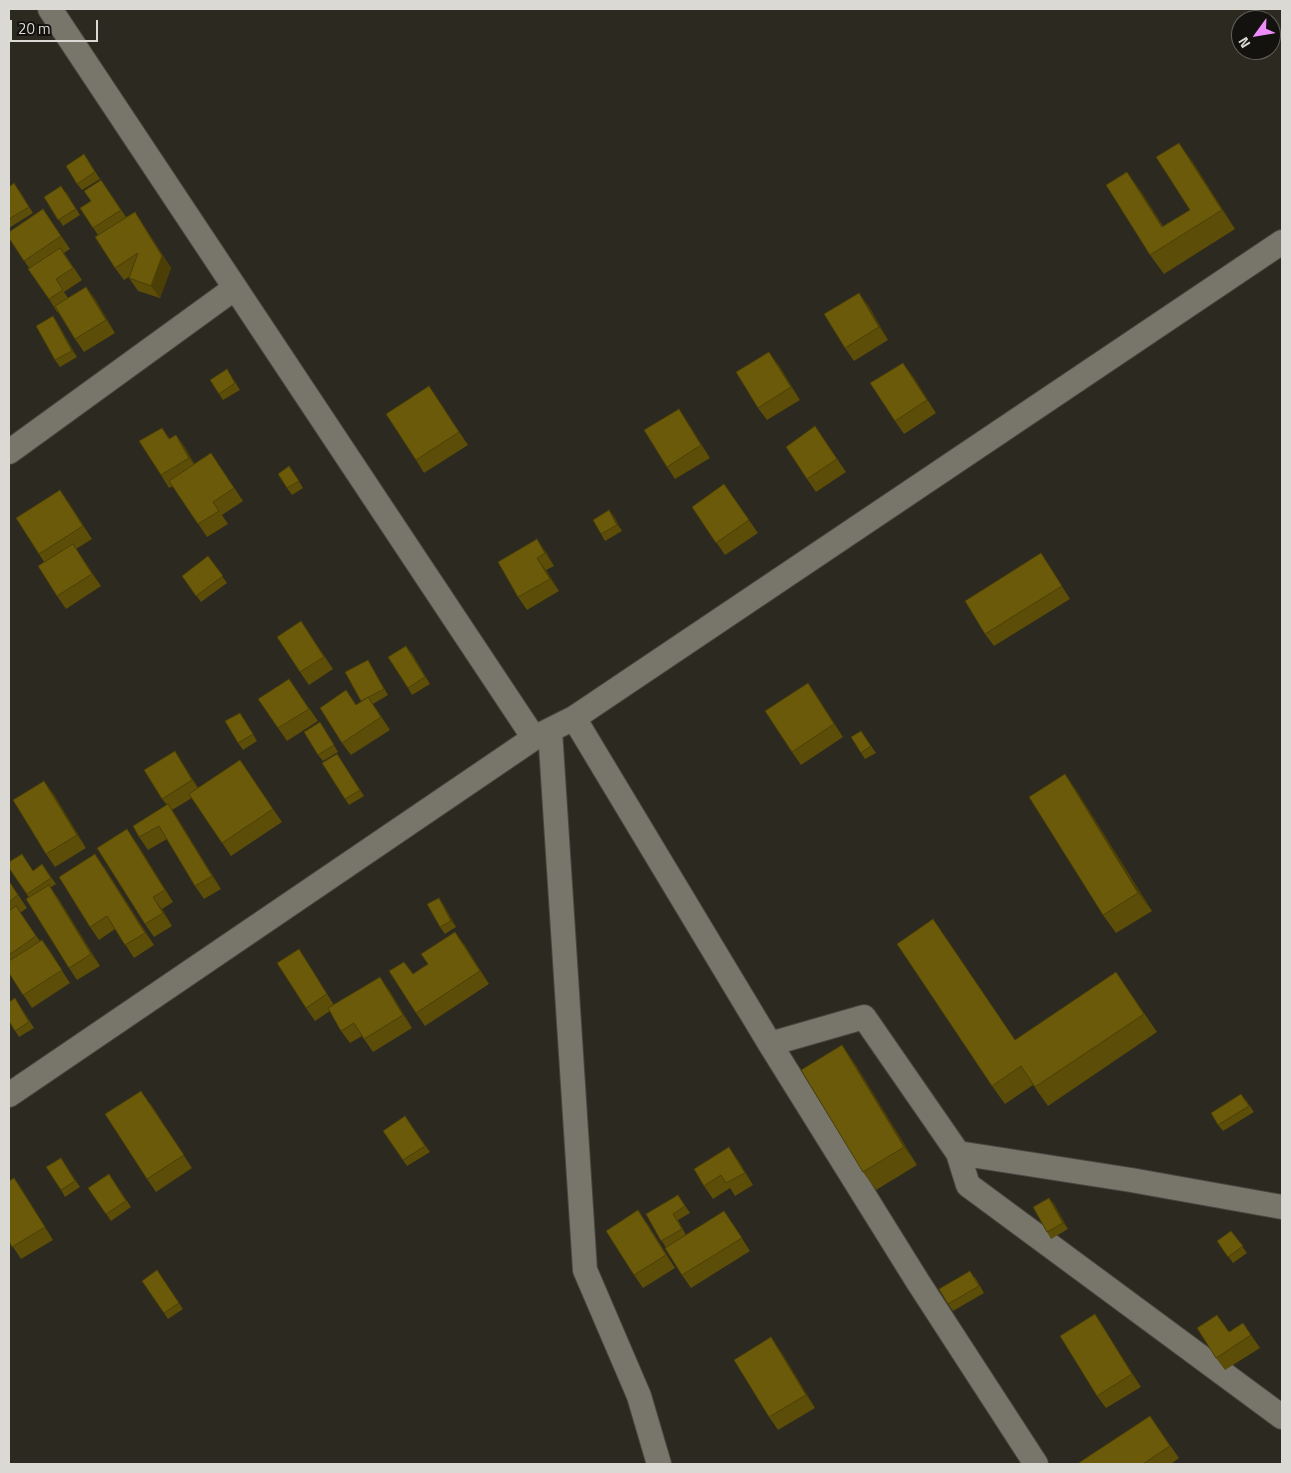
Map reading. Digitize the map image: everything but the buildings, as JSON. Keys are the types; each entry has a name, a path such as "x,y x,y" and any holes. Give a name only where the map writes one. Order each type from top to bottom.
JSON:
{"street":[{"path":"50,9 235,288 542,734 585,1270 639,1396 659,1464"},
{"path":"9,1094 542,734 574,718 1282,242"},
{"path":"9,452 235,288"},
{"path":"574,718 770,1044 918,1282 1036,1464"},
{"path":"770,1044 864,1017 958,1154 968,1185 1282,1417"},
{"path":"958,1154 1130,1180 1282,1207"}]}
